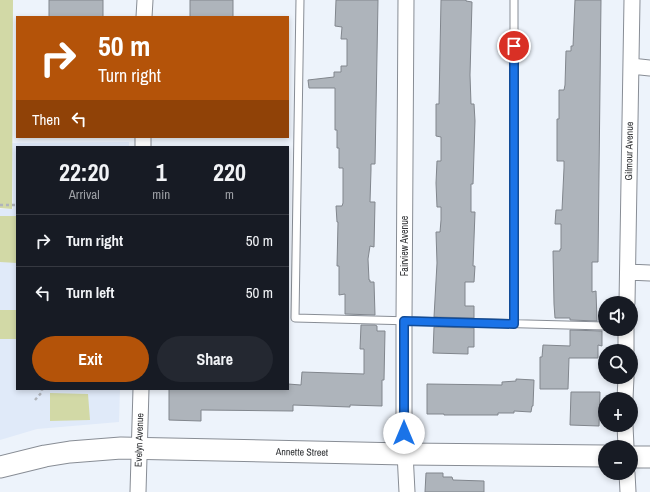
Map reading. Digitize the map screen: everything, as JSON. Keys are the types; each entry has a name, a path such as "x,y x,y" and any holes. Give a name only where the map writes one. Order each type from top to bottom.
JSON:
{"street":[{"path":"144,16 145,0"},
{"name":"Fairview Avenue","path":"406,0 404,321 405,454 407,492"},
{"name":"Gilmour Avenue","path":"627,296 632,0"},
{"path":"631,66 650,68"},
{"path":"628,272 650,273"},
{"name":"Evelyn Avenue","path":"138,492 141,390"},
{"name":"Annette Street","path":"0,467 39,457 70,452 121,448 405,454 598,456"},
{"path":"638,457 650,457"},
{"path":"627,480 628,492"}],"lane":[{"path":"300,0 295,318 598,326"},
{"path":"514,0 514,324"}],"path":[{"path":"0,205 16,205"},
{"path":"35,400 42,390"}],"shaded area":[{"path":"129,142 129,146 16,146 16,390 120,390 119,422 37,429 0,440 0,209 13,209 12,143"}],"green space":[{"path":"0,0 13,0 12,209 0,208"},
{"path":"0,216 16,216 16,263 0,262"},
{"path":"0,310 16,310 16,339 0,339"},
{"path":"50,393 88,394 90,420 50,421"}],"building":[{"path":"49,0 103,0 103,16 49,16"},
{"path":"190,0 233,0 233,16 190,16"},
{"path":"336,0 378,0 375,164 371,164 370,202 375,202 374,247 370,246 368,259 369,280 370,282 374,282 375,315 345,314 345,294 339,295 339,266 337,266 338,222 336,206 342,206 343,203 343,168 339,168 339,148 337,148 337,130 335,130 335,88 309,88 308,80 334,77 334,72 341,72 341,66 347,66 347,39 341,39 342,27 335,26"},
{"path":"441,0 466,0 472,2 470,75 471,104 474,104 475,121 473,184 471,184 471,212 475,212 473,266 475,266 474,282 465,282 465,306 474,306 474,318 434,317 437,263 436,232 440,232 441,220 441,207 437,207 436,183 437,161 441,161 441,137 436,136 436,104 439,104"},
{"path":"575,0 601,0 598,262 592,262 592,292 596,291 597,321 555,318 554,304 553,251 560,251 561,249 561,224 555,224 556,210 562,210 564,168 564,161 557,161 559,90 564,90 565,85 566,51 571,51 571,46 573,46"},
{"path":"361,325 375,325 377,326 377,331 385,331 382,406 350,405 350,407 293,405 293,411 201,410 201,421 169,420 169,390 289,390 289,384 301,385 302,372 364,374 364,349 360,349"},
{"path":"434,327 474,328 474,347 468,347 468,354 433,353"},
{"path":"570,330 598,331 598,336 602,336 602,344 598,344 598,358 569,358 568,389 540,389 540,357 542,357 543,345 570,346"},
{"path":"516,379 534,380 533,406 531,412 514,411 514,413 498,413 498,415 427,414 427,384 502,385 502,382 516,381"},
{"path":"571,392 598,392 598,426 570,425"},
{"path":"426,473 443,473 443,477 452,477 453,480 484,481 484,492 425,492"}],"route":[{"path":"404,433 404,321 514,324 514,46"}]}
